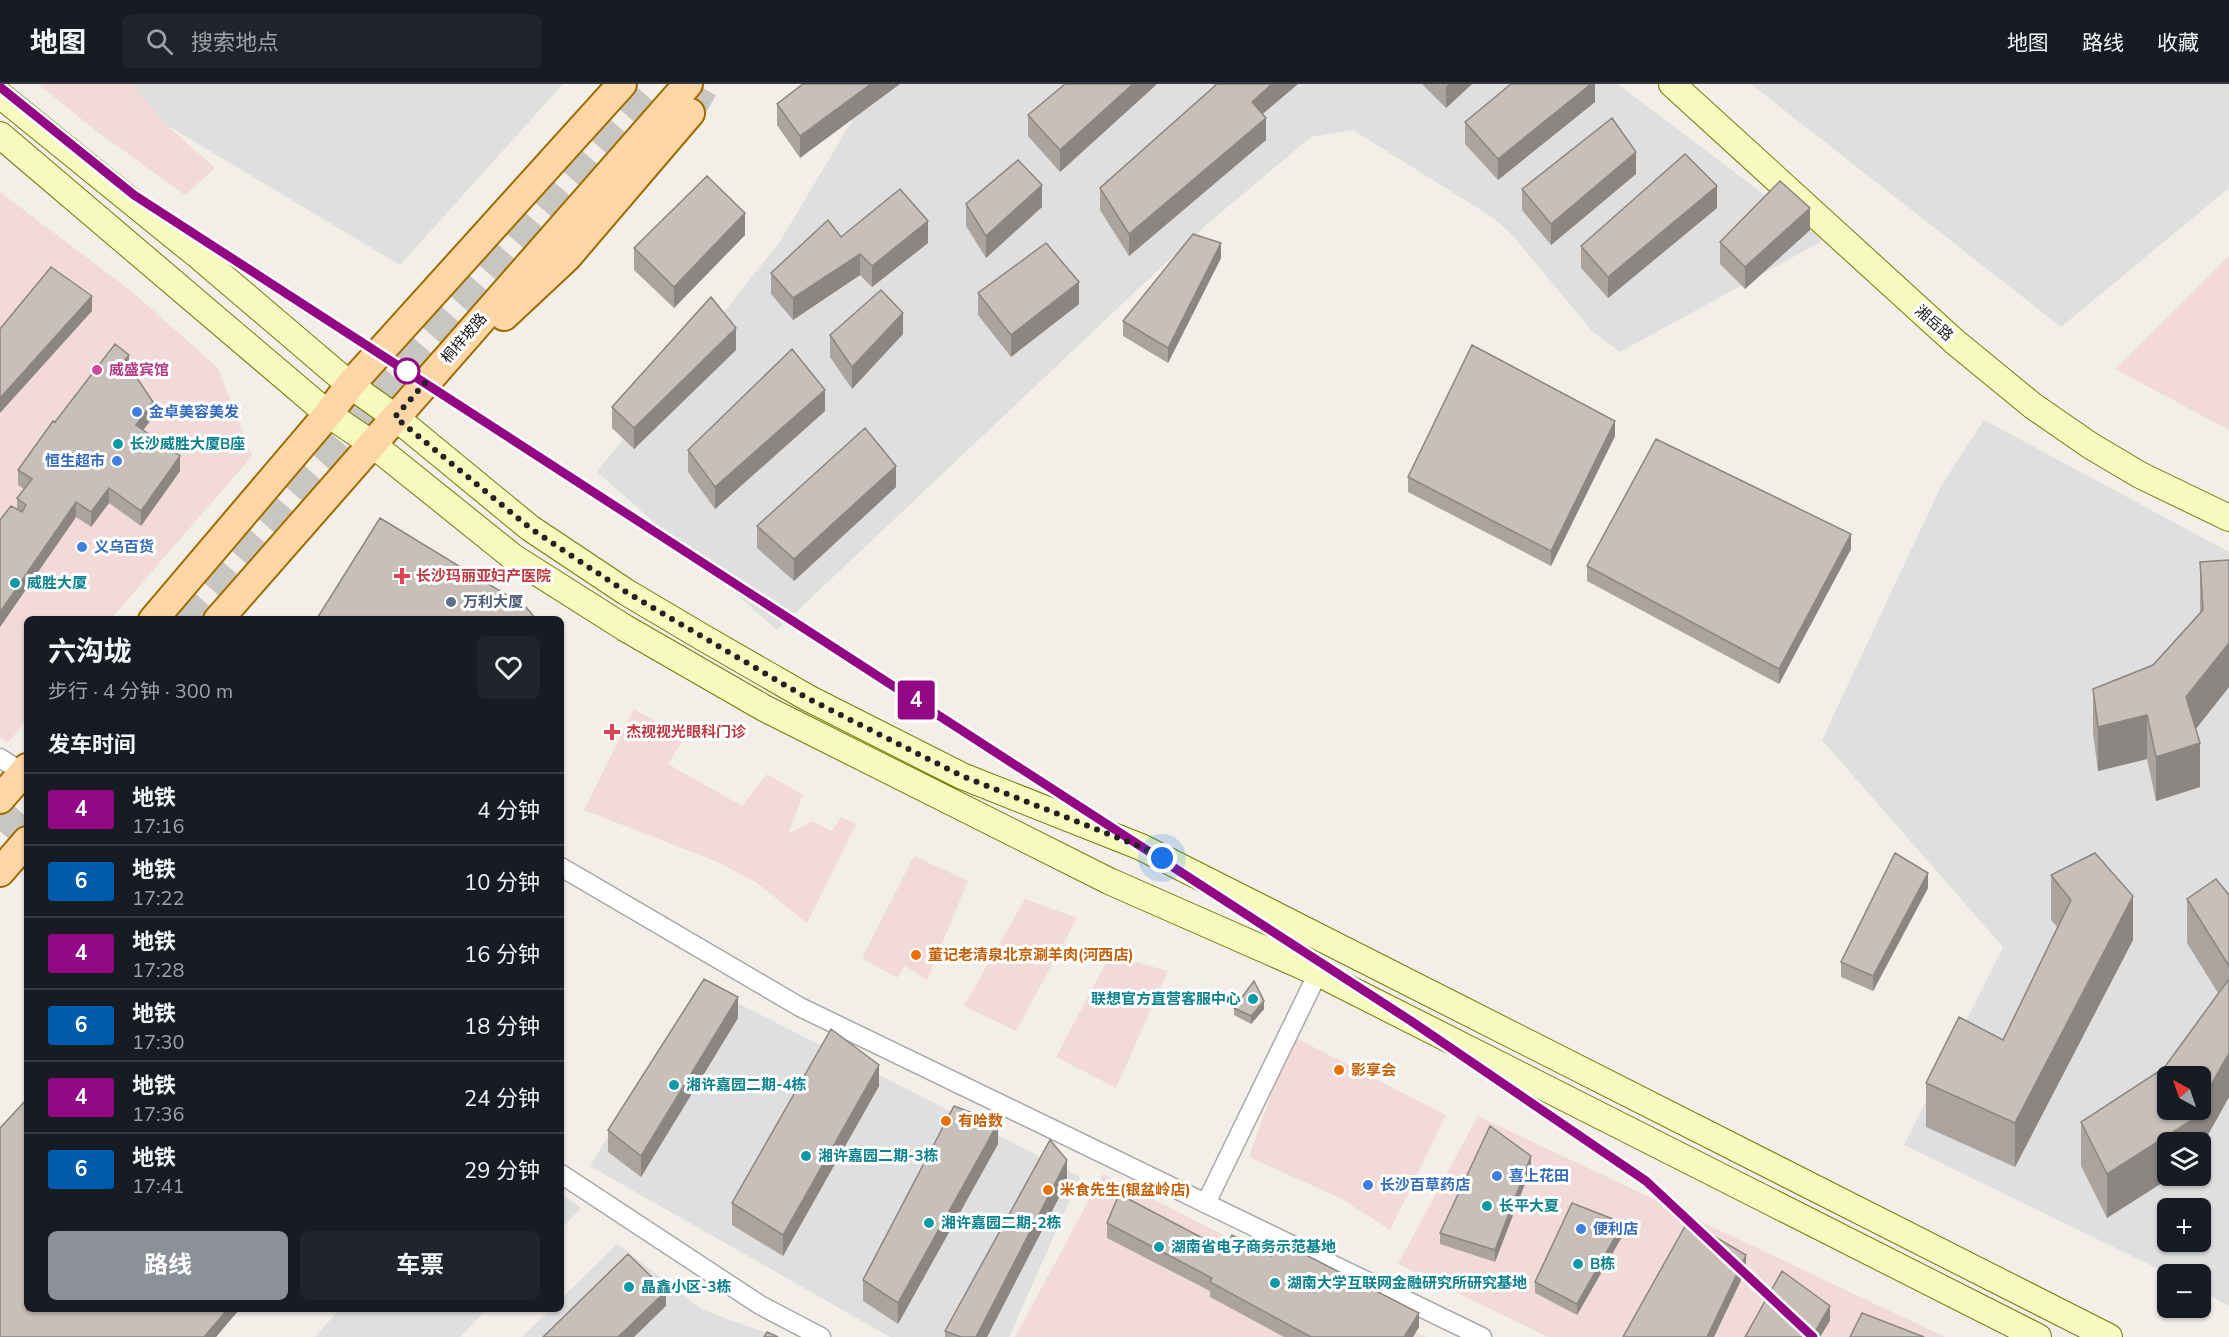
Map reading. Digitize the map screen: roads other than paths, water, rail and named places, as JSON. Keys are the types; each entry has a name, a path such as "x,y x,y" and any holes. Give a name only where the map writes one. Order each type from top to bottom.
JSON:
{"main road":[{"path":"156,616 350,385 622,84"},
{"name":"桐梓坡路","path":"221,616 688,84"},
{"name":"湘岳路","path":"1672,84 1955,342 2033,406 2091,446 2140,475 2229,518"},
{"name":"湘岳路","path":"1694,84 1914,283 2027,381 2124,448 2229,502"},
{"path":"0,95 201,258 350,385 395,417 530,528 626,592 807,698 962,776 1141,847 2109,1337"},
{"path":"395,417 567,257 690,113"},
{"path":"0,135 328,414 371,443 513,556 625,628 764,708 1108,880 1318,973 2038,1337"},
{"path":"0,799 17,766"},
{"path":"0,872 24,844"}],"street":[{"path":"564,869 800,1007 1482,1337"},
{"path":"1206,1203 1318,973"},
{"path":"564,1176 760,1305 821,1337"}],"tunnel":[{"path":"186,616 652,84"},
{"path":"690,113 706,84"},
{"path":"0,831 24,803"}],"metro line":[{"name":"4","path":"0,87 134,195 1352,981 1646,1181 1813,1337"}],"place":[{"name":"威盛宾馆","path":"97,370"},
{"name":"金卓美容美发","path":"137,412"},
{"name":"长沙威胜大厦B座","path":"118,444"},
{"name":"恒生超市","path":"117,461"},
{"name":"义乌百货","path":"82,547"},
{"name":"长沙玛丽亚妇产医院","path":"402,576"},
{"name":"威胜大厦","path":"15,583"},
{"name":"万利大厦","path":"451,602"},
{"name":"杰视视光眼科门诊","path":"612,732"},
{"name":"董记老清泉北京涮羊肉(河西店)","path":"916,955"},
{"name":"联想官方直营客服中心","path":"1253,999"},
{"name":"影享会","path":"1339,1070"},
{"name":"湘许嘉园二期-4栋","path":"674,1085"},
{"name":"有哈数","path":"946,1121"},
{"name":"湘许嘉园二期-3栋","path":"806,1156"},
{"name":"喜上花田","path":"1497,1176"},
{"name":"长沙百草药店","path":"1368,1185"},
{"name":"米食先生(银盆岭店)","path":"1048,1190"},
{"name":"长平大夏","path":"1487,1206"},
{"name":"湘许嘉园二期-2栋","path":"929,1223"},
{"name":"便利店","path":"1581,1229"},
{"name":"湖南省电子商务示范基地","path":"1159,1247"},
{"name":"B栋","path":"1578,1264"},
{"name":"湖南大学互联网金融研究所研究基地","path":"1275,1283"},
{"name":"晶鑫小区-3栋","path":"629,1287"}]}
